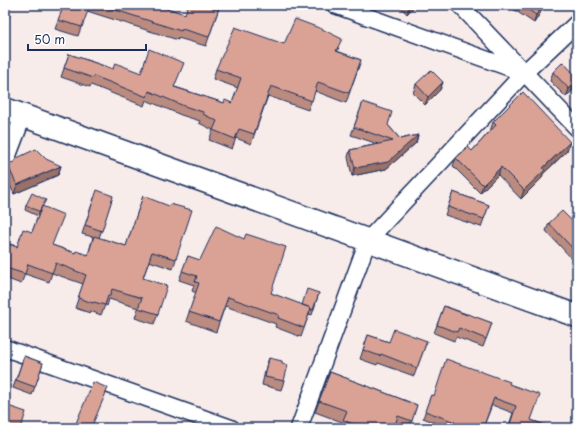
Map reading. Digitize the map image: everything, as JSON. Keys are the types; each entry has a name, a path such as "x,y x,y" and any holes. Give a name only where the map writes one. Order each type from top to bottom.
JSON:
{"highway":[{"path":"14,113 577,316"}],"street":[{"path":"335,5 524,73"},
{"path":"460,5 577,128"},
{"path":"299,428 368,240 524,73 577,23"},
{"path":"5,163 14,113"},
{"path":"5,348 231,428"}],"building":[{"path":"64,5 90,5 82,27 58,20"},
{"path":"100,5 157,5 185,14 188,5 220,5 209,37 182,29 181,31"},
{"path":"522,5 543,5 536,15"},
{"path":"5,13 10,15 5,27"},
{"path":"295,19 322,29 342,39 336,51 361,60 349,93 318,82 312,101 271,86 254,134 239,129 235,139 213,130 217,121 203,114 203,112 184,106 149,91 147,97 94,76 93,78 64,68 69,54 113,69 115,63 141,73 149,49 184,63 174,87 224,103 225,100 232,103 241,78 216,69 235,27 284,44"},
{"path":"563,62 577,77 577,81 569,89 553,72"},
{"path":"431,70 443,82 428,97 416,84"},
{"path":"523,92 570,142 543,168 545,170 524,190 501,167 483,185 456,158 468,147 472,151 496,125 493,122"},
{"path":"363,102 392,112 388,125 400,139 418,135 388,162 355,168 350,150 393,141 354,127"},
{"path":"36,149 46,159 61,166 17,185 7,164 14,162 17,158"},
{"path":"97,190 113,196 102,231 85,225"},
{"path":"453,192 489,205 484,219 448,207"},
{"path":"32,193 46,200 40,212 26,205"},
{"path":"143,196 169,206 170,204 192,210 176,259 152,252 143,278 167,286 158,314 138,308 142,298 112,289 105,305 78,298 86,275 56,263 52,273 28,264 25,274 6,268 8,261 5,260 5,255 9,244 17,247 23,229 32,232 42,206 64,215 52,245 75,253 76,251 88,255 94,236 126,246"},
{"path":"562,211 577,226 577,253 549,223"},
{"path":"216,226 244,239 246,234 286,247 271,293 311,308 304,328 278,318 279,315 228,297 219,322 189,312 199,283 195,282 197,276 182,271 188,256 200,260"},
{"path":"307,289 319,293 313,310 302,305"},
{"path":"444,306 492,323 486,339 459,328 457,332 437,325"},
{"path":"394,329 427,341 417,368 381,354 380,356 363,350 368,335 389,342"},
{"path":"24,356 43,363 35,387 16,380"},
{"path":"269,358 282,361 282,364 288,365 284,381 265,377"},
{"path":"446,359 510,382 509,384 540,395 531,420 553,428 509,427 516,406 494,398 483,428 466,423 465,428 452,428 455,422 425,411 431,395 434,396"},
{"path":"330,372 417,405 412,421 398,416 394,428 364,428 343,420 347,411 319,401"},
{"path":"93,382 108,388 91,428 74,428"},
{"path":"5,405 26,412 21,428 5,428"}]}
